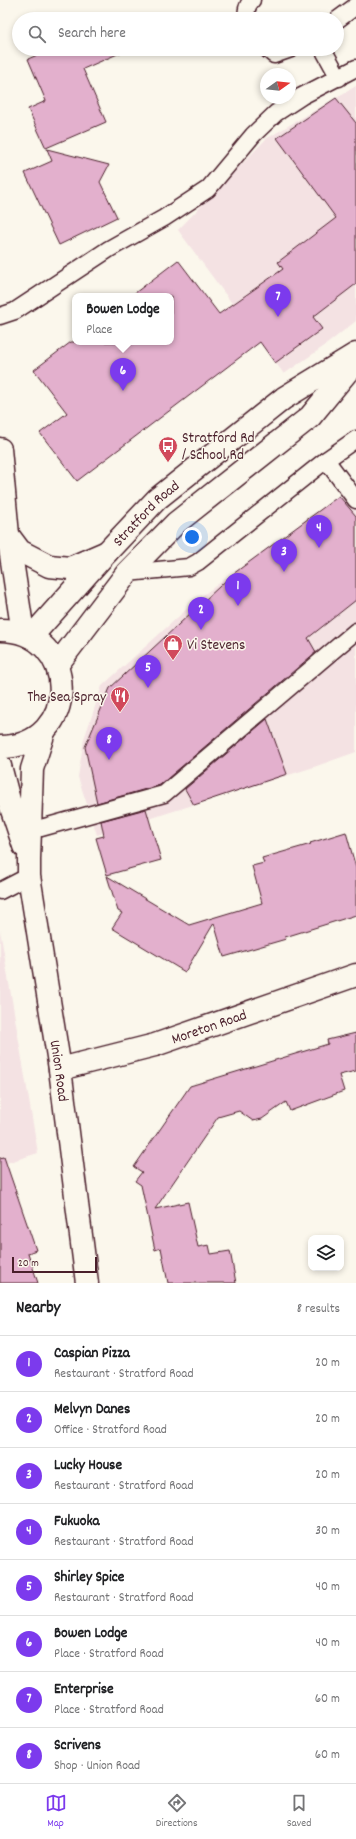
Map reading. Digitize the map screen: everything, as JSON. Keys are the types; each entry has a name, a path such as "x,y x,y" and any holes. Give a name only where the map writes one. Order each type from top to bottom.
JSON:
{"main road":[{"name":"Stratford Road","path":"27,635 157,499 284,398 356,354"},
{"name":"Stratford Road","path":"57,665 127,573 176,523 310,417 356,361"},
{"path":"0,449 8,535 27,635"},
{"path":"8,535 20,551 49,566 70,568 107,552"},
{"path":"0,630 13,630 27,635 50,653 57,665 62,694 57,712 44,732 29,742 14,747 0,747"},
{"name":"Union Road","path":"29,868 32,769 44,732"},
{"name":"Union Road","path":"0,766 29,868 60,1069 87,1283"},
{"name":"Moreton Road","path":"60,1069 155,1045 356,975"}],"lane":[{"path":"247,12 248,4 252,0"},
{"path":"344,15 356,6"},
{"path":"327,56 339,78"},
{"path":"0,316 15,311 109,249 164,218 208,189 253,135 276,114 302,96 356,68"},
{"path":"127,573 189,567 198,562 326,460 356,439"},
{"path":"326,460 356,500"},
{"path":"30,829 41,828 164,794 356,631"},
{"path":"0,891 29,868"}],"shaded area":[{"path":"356,86 356,321 323,347 284,374 178,230 266,139"},
{"path":"356,484 356,752 311,768 97,835 78,777 84,739 102,686 199,598 339,496 345,495"},
{"path":"0,930 38,1153 0,1165"}],"building":[{"path":"35,56 113,56 83,69 106,122 46,148 28,109 46,101 28,59"},
{"path":"336,98 356,123 356,284 313,317 322,329 275,363 260,342 77,481 40,433 67,413 34,370 71,342 72,345 174,345 174,293 135,293 178,260 219,314 283,269 278,262 336,218 277,138"},
{"path":"47,149 109,165 100,182 117,217 59,245 25,173 52,161"},
{"path":"339,496 356,516 356,600 308,638 316,652 160,785 97,803 85,747 110,688 233,574"},
{"path":"267,719 287,774 194,805 185,789"},
{"path":"146,809 161,860 107,875 96,838 104,836 101,821"},
{"path":"346,832 356,868 356,915 285,937 286,939 224,957 214,923 185,972 112,928 122,913 118,911 107,876 189,925 262,903 252,866 264,863 262,858"},
{"path":"356,1033 356,1071 339,1075 344,1091 290,1111 286,1102 262,1119 253,1121 239,1111 218,1117 155,1209 188,1202 198,1247 209,1245 211,1254 230,1251 236,1283 168,1283 161,1248 155,1250 141,1185 135,1181 142,1172 134,1167 190,1086 328,1044 327,1040"},
{"path":"4,1157 36,1250 28,1253 38,1283 0,1283 0,1158"}],"place":[{"name":"Enterprise","path":"278,317"},
{"name":"Bowen Lodge","path":"123,391"},
{"name":"Stratford Rd / School Rd","path":"168,463"},
{"name":"Fukuoka","path":"319,548"},
{"name":"Lucky House","path":"284,572"},
{"name":"Caspian Pizza","path":"238,606"},
{"name":"Melvyn Danes","path":"201,630"},
{"name":"Vi Stevens","path":"173,661"},
{"name":"Shirley Spice","path":"148,688"},
{"name":"The Sea Spray","path":"120,713"},
{"name":"Scrivens","path":"109,760"}]}
